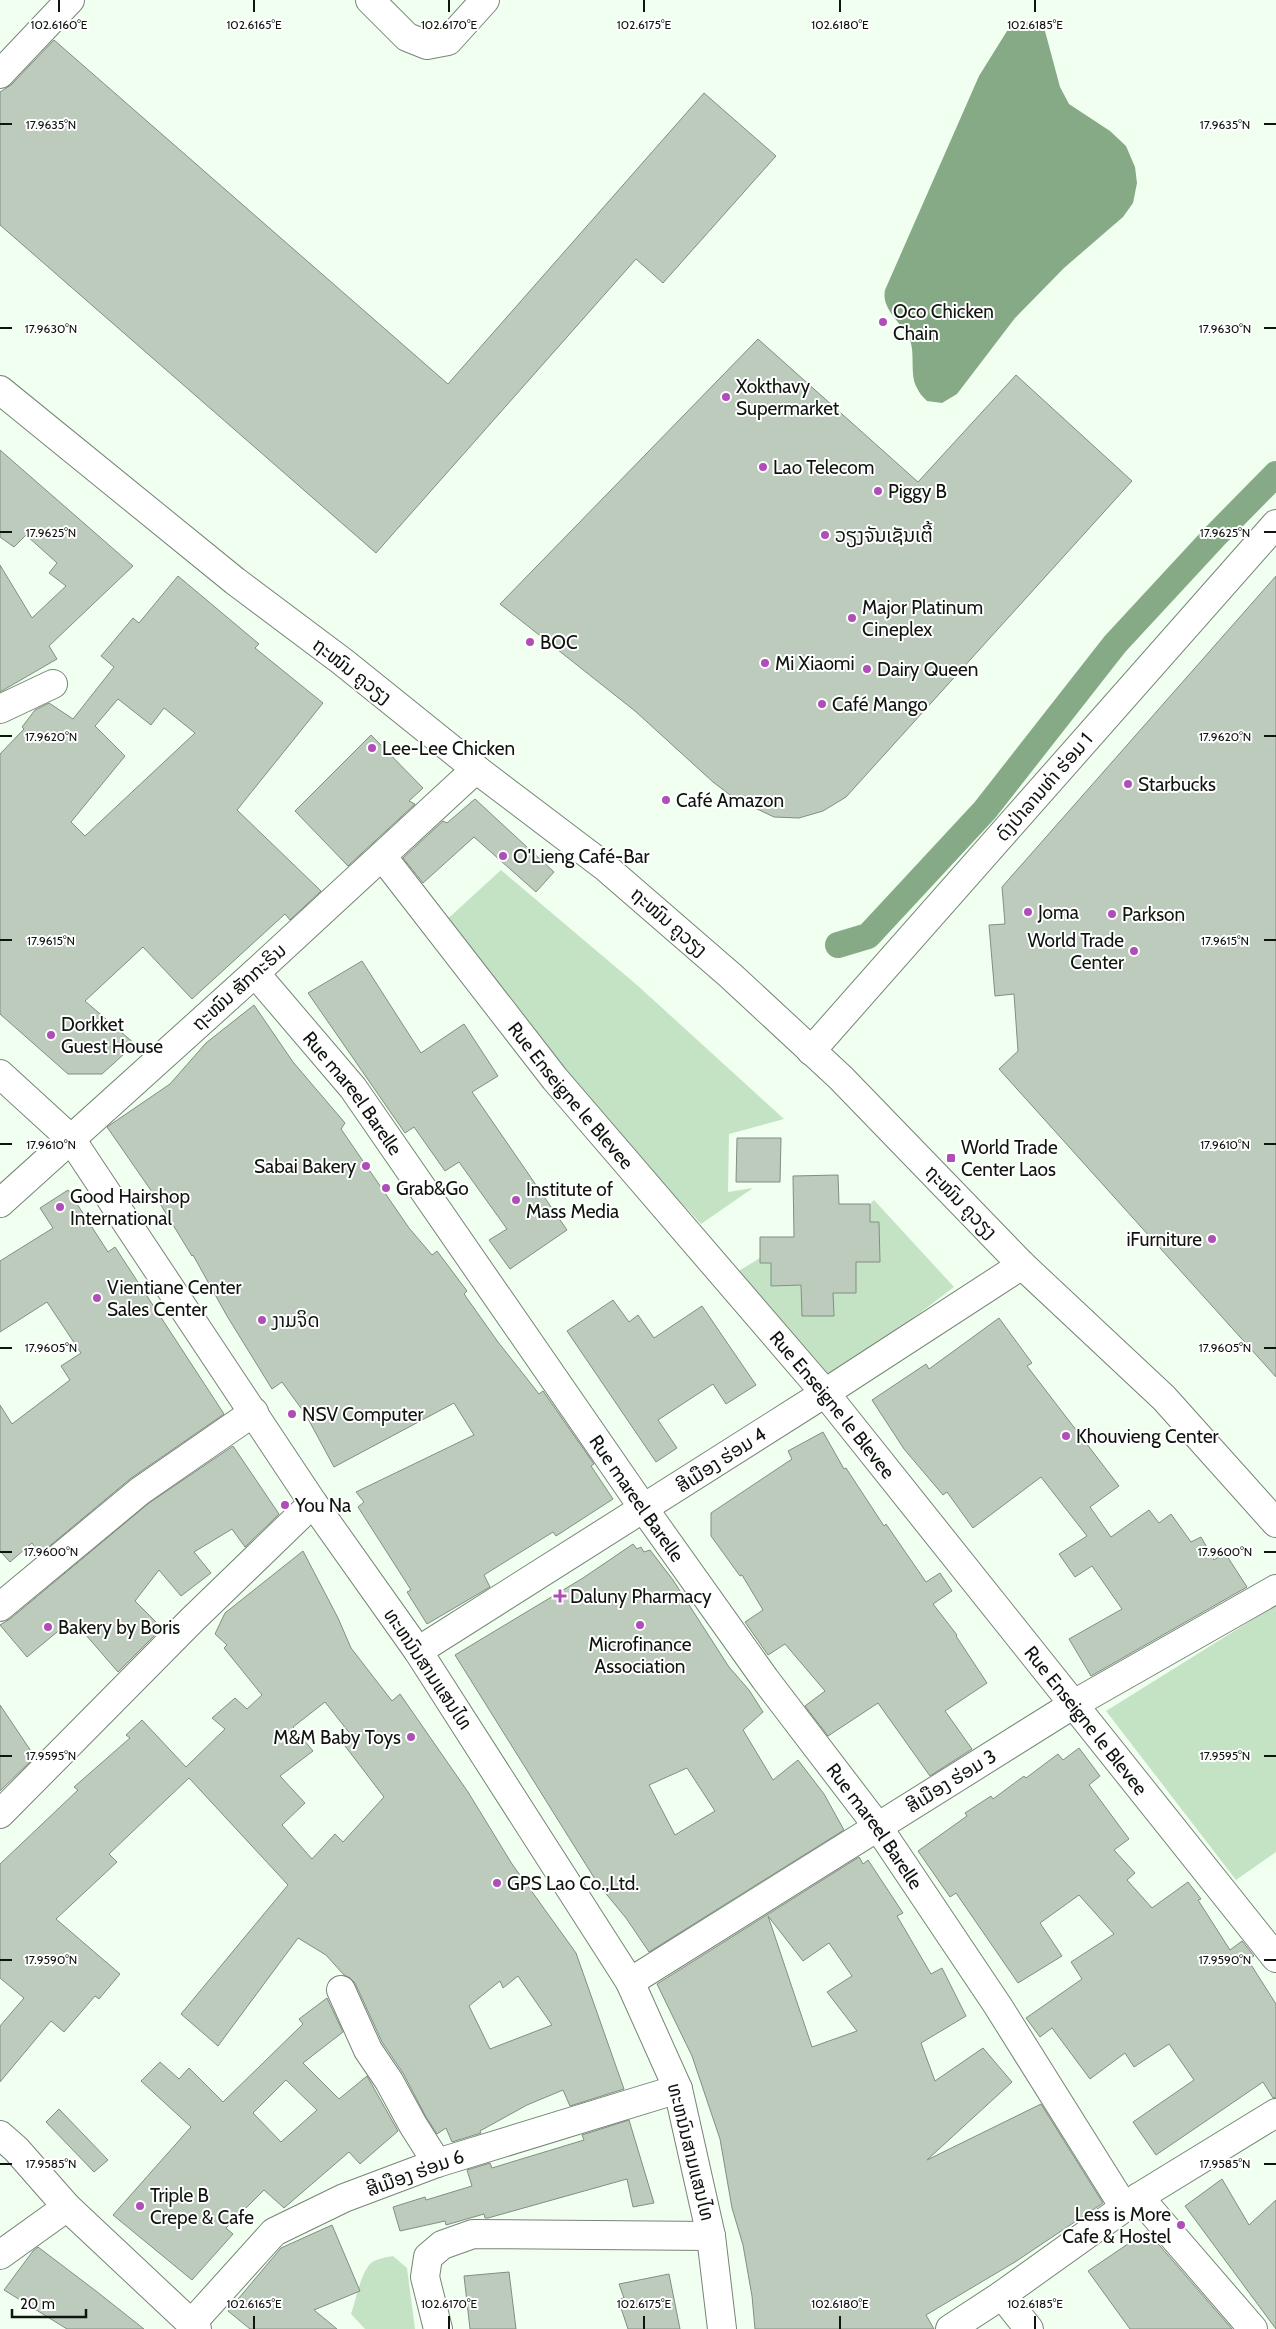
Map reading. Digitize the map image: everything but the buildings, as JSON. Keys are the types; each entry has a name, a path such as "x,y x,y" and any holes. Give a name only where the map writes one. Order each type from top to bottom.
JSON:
{"street":[{"path":"0,74 70,0"},
{"path":"370,0 407,37 427,45 448,41 485,0"},
{"name":"ຖະໜົນ ຄູວຽງ","path":"0,390 235,581 343,662 476,769 604,866 731,976 841,1078 1022,1265 1164,1398 1276,1523"},
{"name":"ດົງປ່າລານທ່າ ຮ່ອມ 1","path":"811,1051 1276,524"},
{"path":"0,709 52,684"},
{"name":"ຖະໜົນ ສັກກະຣິນ","path":"0,1203 255,973 476,769"},
{"name":"Rue Enseigne le Blevee","path":"382,856 555,1079 826,1393 1276,1958"},
{"name":"Rue mareel Barelle","path":"255,973 353,1088 644,1509 765,1679 878,1827 1132,2202 1253,2329"},
{"name":"ທະຫນົນສາມແສນໄທ","path":"0,1074 71,1139 313,1503 418,1651 630,1982 678,2089 711,2236 722,2329"},
{"name":"ສີເມືອງ ຮ່ອມ 4","path":"418,1651 826,1393 1022,1265"},
{"path":"0,1607 140,1491 254,1412"},
{"path":"0,1814 192,1620 313,1503"},
{"name":"ສີເມືອງ ຮ່ອມ 3","path":"630,1982 1074,1704 1276,1589"},
{"path":"341,1990 368,2050 389,2081 413,2125 437,2163"},
{"name":"ສີເມືອງ ຮ່ອມ 6","path":"194,2326 274,2232 344,2198 437,2163 678,2089"},
{"path":"950,2329 1002,2295 1132,2202 1276,2113"},
{"path":"0,2136 16,2149 67,2207 194,2326"},
{"path":"0,2255 67,2207"},
{"path":"438,2329 425,2277 428,2257 442,2245 473,2234 711,2236"},
{"path":"1002,2295 1029,2329"}],"shaded area":[{"path":"1021,22 1034,23 1045,31 1060,87 1069,104 1110,131 1126,146 1135,167 1137,183 1133,203 1123,217 1064,268 1015,318 957,394 942,403 927,401 919,392 913,376 912,350 909,338 892,315 886,303 885,290 979,76 1007,31"},
{"path":"501,870 637,985 784,1119 729,1134 728,1192 753,1188 701,1224 568,1080 441,925"},
{"path":"874,1200 954,1287 829,1382 732,1275 760,1258 760,1263 771,1263 771,1286 801,1285 802,1316 833,1316 833,1293 856,1293 856,1262 880,1262 879,1223 870,1222 870,1204"},
{"path":"1276,1605 1276,1852 1236,1880 1106,1711"},
{"path":"393,2256 407,2268 415,2329 365,2329 351,2314 364,2273 371,2263"}],"waterway":[{"path":"838,945 868,936 985,810 1115,644 1215,536 1276,474"}],"place":[{"name":"Oco Chicken Chain","path":"883,322"},
{"name":"Xokthavy Supermarket","path":"726,397"},
{"name":"Lao Telecom","path":"763,467"},
{"name":"Piggy B","path":"878,491"},
{"name":"ວຽງຈັນເຊັນເຕີ້","path":"825,535"},
{"name":"Major Platinum Cineplex","path":"852,618"},
{"name":"BOC","path":"530,642"},
{"name":"Mi Xiaomi","path":"765,663"},
{"name":"Dairy Queen","path":"867,669"},
{"name":"Café Mango","path":"822,704"},
{"name":"Lee-Lee Chicken","path":"372,748"},
{"name":"Starbucks","path":"1128,784"},
{"name":"Café Amazon","path":"666,800"},
{"name":"O'Lieng Café-Bar","path":"503,856"},
{"name":"Joma","path":"1028,912"},
{"name":"Parkson","path":"1112,914"},
{"name":"World Trade Center","path":"1134,951"},
{"name":"Dorkket Guest House","path":"51,1035"},
{"name":"World Trade Center Laos","path":"951,1158"},
{"name":"Sabai Bakery","path":"366,1166"},
{"name":"Grab&Go","path":"386,1188"},
{"name":"Institute of Mass Media","path":"516,1200"},
{"name":"Good Hairshop International","path":"60,1207"},
{"name":"iFurniture","path":"1212,1239"},
{"name":"Vientiane Center Sales Center","path":"97,1298"},
{"name":"ງາມຈິດ","path":"262,1320"},
{"name":"NSV Computer","path":"292,1414"},
{"name":"Khouvieng Center","path":"1066,1436"},
{"name":"You Na","path":"285,1505"},
{"name":"Daluny Pharmacy","path":"560,1596"},
{"name":"Microfinance Association","path":"640,1625"},
{"name":"Bakery by Boris","path":"48,1627"},
{"name":"M&M Baby Toys","path":"411,1737"},
{"name":"GPS Lao Co.,Ltd.","path":"497,1883"},
{"name":"Triple B Crepe & Cafe","path":"140,2206"},
{"name":"Less is More Cafe & Hostel","path":"1181,2225"}]}
